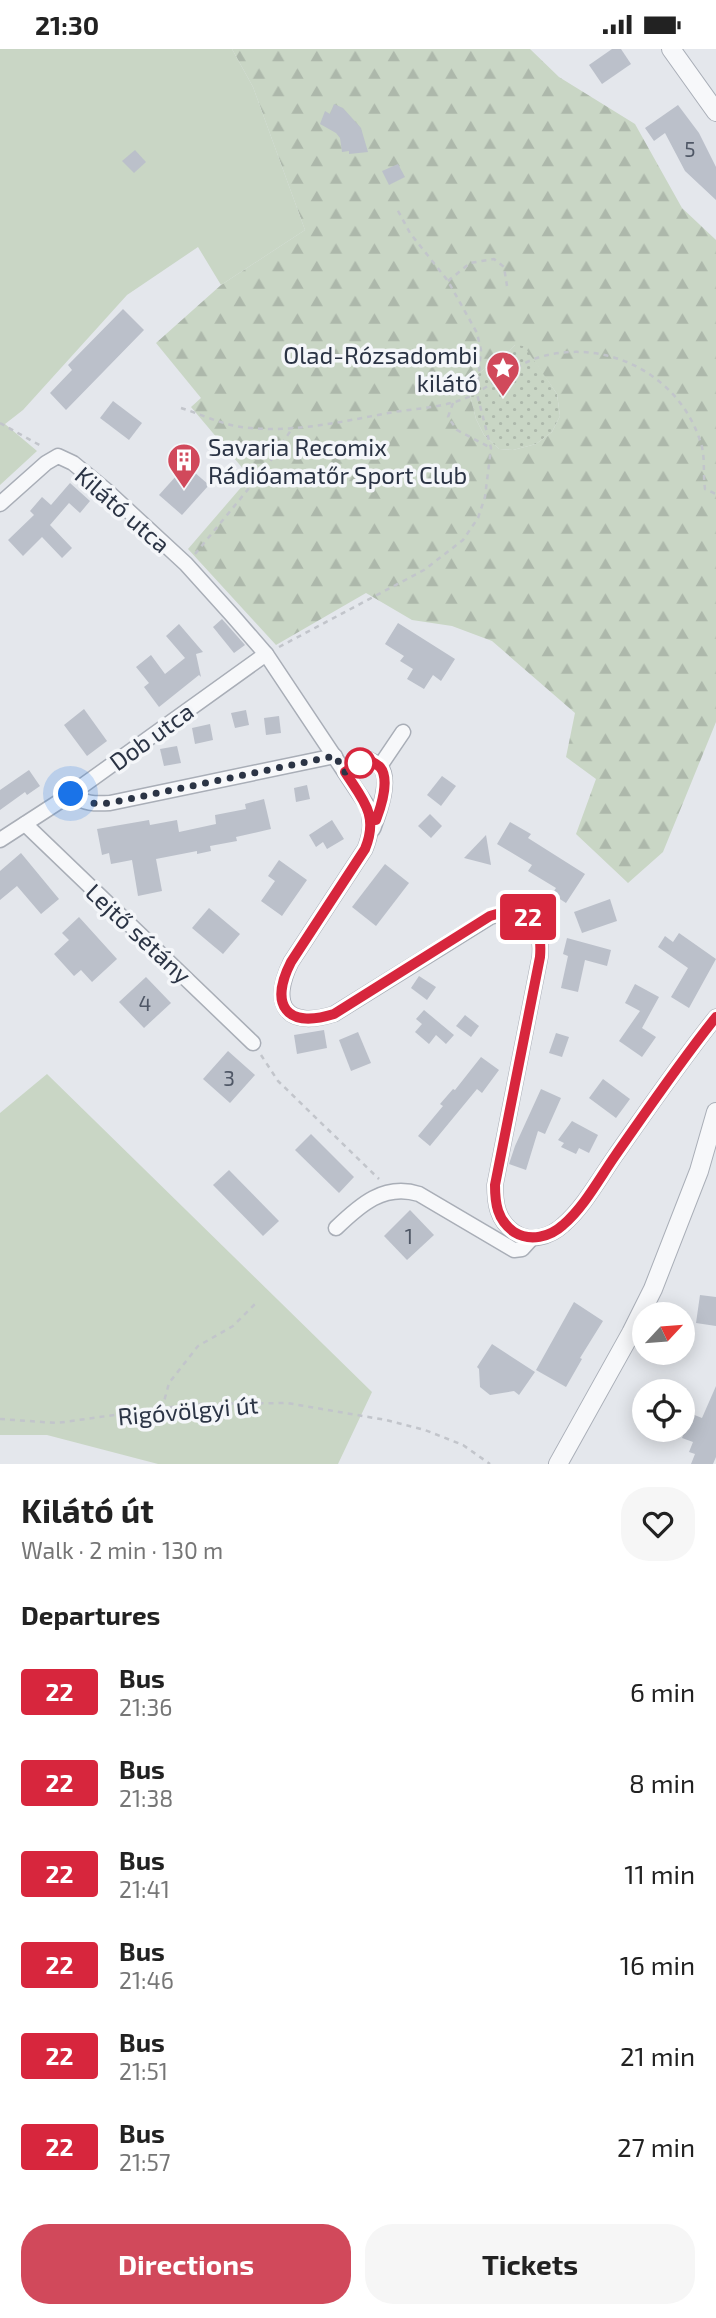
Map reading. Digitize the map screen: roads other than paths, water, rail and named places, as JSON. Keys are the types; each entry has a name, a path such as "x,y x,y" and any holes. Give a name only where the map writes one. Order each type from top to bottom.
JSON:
{"street":[{"path":"671,49 716,112"},
{"name":"Kilátó utca","path":"0,505 46,463 58,456 85,473 186,564 266,654 368,807 372,821 371,834"},
{"name":"Dob utca","path":"0,840 71,794 266,654"},
{"path":"380,766 403,732"},
{"path":"71,794 91,804 110,803 335,756"},
{"path":"345,772 370,760 380,766 384,776 382,806 365,849 291,962 283,978 283,1004 290,1014 303,1020 334,1014 490,916 514,911 531,919 538,928 540,957 495,1185 495,1205 503,1221 516,1233 533,1238 548,1235 563,1225 580,1207 716,1017"},
{"name":"Lejtő sétány","path":"25,824 253,1043"},
{"path":"558,1464 653,1289 699,1171 716,1112"},
{"path":"336,1228 368,1199 392,1192 408,1191 419,1194 514,1250 522,1249 533,1238"}],"place":[{"name":"Olad-Rózsadombi kilátó","path":"503,398"},
{"name":"Savaria Recomix Rádióamatőr Sport Club","path":"184,490"}]}
